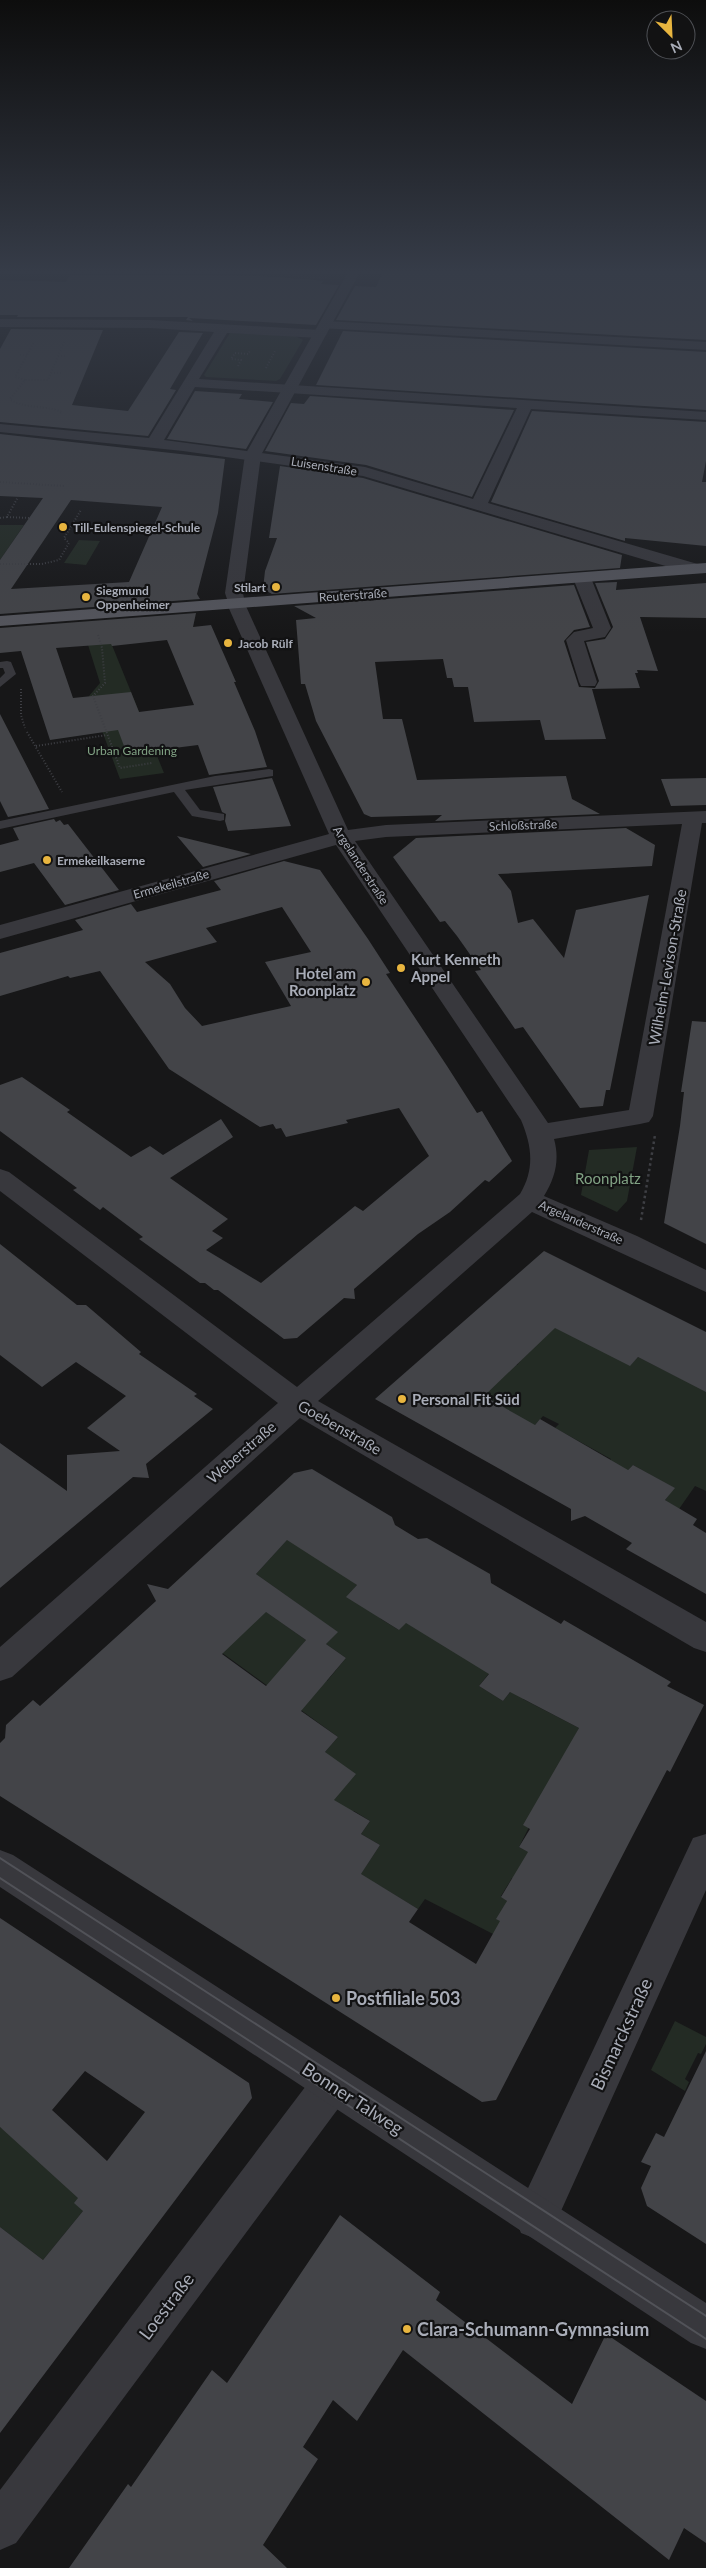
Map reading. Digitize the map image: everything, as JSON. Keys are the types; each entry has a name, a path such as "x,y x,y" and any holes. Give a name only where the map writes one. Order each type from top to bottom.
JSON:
{"main road":[{"name":"Reuterstraße","path":"0,621 700,569"}],"street":[{"path":"154,443 186,392"},
{"name":"Argelanderstraße","path":"288,392 253,455 235,586 236,604 341,837 478,1037 540,1133 544,1148 544,1173 529,1200 626,1243 706,1282"},
{"path":"332,392 706,416"},
{"path":"479,504 526,405"},
{"name":"Luisenstraße","path":"0,428 154,443 253,455 365,472 479,504 638,553 700,569"},
{"path":"624,574 639,561 638,553"},
{"path":"582,578 602,628 599,632 580,636 576,640 588,682"},
{"name":"Schloßstraße","path":"341,837 386,831 699,817"},
{"name":"Wilhelm-Levison-Straße","path":"640,1116 699,817"},
{"name":"Ermekeilstraße","path":"0,932 341,837"},
{"path":"540,1133 640,1116"},
{"name":"Goebenstraße","path":"0,1178 298,1403 706,1638"},
{"name":"Weberstraße","path":"0,1666 529,1200"},
{"name":"Bismarckstraße","path":"536,2218 706,1850"},
{"name":"Bonner Talweg","path":"0,1867 706,2328"},
{"name":"Loestraße","path":"0,2527 332,2084"}],"lane":[{"path":"0,664 7,664 10,674 0,684"},
{"path":"0,825 177,788 269,773"},
{"path":"177,788 196,813 220,817"}],"path":[{"path":"17,392 10,401 55,408 62,412 57,418"},
{"path":"0,482 64,486"},
{"path":"7,517 18,497"},
{"path":"0,564 42,564 59,560 69,543 64,538 82,510"},
{"path":"0,518 29,518"},
{"path":"93,615 104,653 101,669 105,683 93,696 120,768 152,763"},
{"path":"10,674 21,688 21,715 25,728"},
{"path":"27,732 72,810"},
{"path":"35,746 107,735"},
{"path":"626,1243 640,1230 656,1132 640,1116"}],"green space":[{"path":"0,525 24,525 0,560"},
{"path":"79,540 100,541 86,565 64,563"},
{"name":"Urban Gardening","path":"105,628 164,773 120,779 89,696 100,683 83,629"},
{"name":"Roonplatz","path":"637,1147 627,1201 617,1212 581,1195 589,1150"},
{"path":"565,1309 630,1365 638,1357 706,1391 706,1491 695,1486 679,1509 665,1500 674,1488 633,1465 624,1474 607,1464 611,1459 555,1428 559,1424 543,1416 528,1433 513,1413 482,1394 509,1361 517,1365"},
{"path":"294,1532 357,1585 354,1589 381,1619 399,1630 423,1603 505,1653 479,1686 503,1701 525,1673 523,1699 579,1728 519,1847 538,1857 523,1884 512,1878 501,1896 507,1901 502,1922 495,1935 425,1899 418,1909 380,1886 354,1884 380,1845 361,1834 370,1821 354,1811 341,1813 331,1826 325,1752 338,1737 199,1636 238,1592 306,1640 292,1657 327,1681 346,1658 326,1644 337,1632 256,1574"},
{"path":"675,2021 706,2037 706,2044 701,2054 698,2053 685,2079 689,2082 685,2091 651,2070"},
{"path":"0,2127 88,2186 83,2211 43,2260 0,2227"}],"building":[{"path":"0,392 77,392 72,405 128,411 140,392 175,392 148,436 0,422"},
{"path":"195,392 242,394 239,399 273,402 246,449 167,439"},
{"path":"423,392 706,392 706,410"},
{"path":"310,396 514,410 472,497 366,465 265,451 291,403 304,404"},
{"path":"532,411 706,422 706,461 702,482 706,482 706,546 625,538 625,541 491,502"},
{"path":"0,434 225,459 218,513 197,594 200,599 0,614 0,560 43,498 0,496","holes":["71,500 162,507 129,582 11,589"]},
{"path":"280,466 363,478 622,555 620,568 272,594 263,589 265,571 277,538 269,538"},
{"path":"617,582 616,590 706,583 706,618 640,617 658,671 637,670 638,673 635,673 640,688 592,689 606,739 545,740 540,720 474,722 468,687 454,687 452,678 447,678 443,659 375,662 383,719 402,719 417,780 566,776 572,799 600,814 435,821 442,815 371,817 364,814 316,721 305,684 301,684 296,620 316,618 294,606 574,585 590,627 574,630 564,641 579,687 595,688 599,681 586,642 605,639 613,627 595,583"},
{"path":"196,613 193,627 211,625 236,682 234,682 255,731 267,767 209,775 198,745 127,754 118,730 50,740 21,651 0,653 0,628","holes":["167,640 194,705 139,712 131,692 73,698 56,648 111,644 112,646"]},
{"path":"0,714 49,809 8,817 0,801"},
{"path":"272,778 291,826 228,831 225,821 226,814 222,812 213,787"},
{"path":"706,778 706,805 671,806 661,779"},
{"name":"Ermekeilkaserne","path":"54,819 56,822 60,820 64,825 68,824 119,890 65,905 34,863 0,872 0,845 19,840 13,828"},
{"path":"626,828 655,845 652,866 498,874 511,891 518,923 533,919 564,958 576,910 649,895 610,1090 606,1090 603,1106 580,1108 523,1027 515,1029 475,971 481,970 457,936 445,921 440,922 393,857 416,838"},
{"path":"177,836 251,854 203,867"},
{"path":"284,861 320,870 390,973 386,974 477,1113 482,1111 512,1161 489,1182 485,1180 450,1212 418,1234 354,1289 355,1299 344,1298 297,1338 284,1339 218,1290 214,1290 205,1283 200,1283 139,1239 143,1237 103,1207 100,1210 73,1190 77,1188 0,1131 0,1085 22,1077 70,1110 67,1112 131,1157 150,1146 163,1155 221,1119 233,1137 170,1178 228,1219 212,1231 223,1238 206,1250 261,1283 355,1206 363,1211 429,1156 399,1108 346,1120 348,1123 286,1137 281,1128 276,1129 273,1124 260,1127 169,1069 100,971 70,978 68,976 0,996 0,953 83,930 75,920 131,904 137,912 221,890 214,881","holes":["282,907 311,952 265,962 291,1006 202,1026 185,1008 170,984 145,962 217,942 206,928"]},
{"path":"692,1021 706,1022 706,1244 664,1223 680,1126 684,1092 681,1092"},
{"path":"0,1244 77,1305 86,1305 141,1352 139,1354 197,1394 194,1396 213,1409 146,1464 149,1478 133,1477 0,1588 0,1443 67,1491 67,1455 120,1451 87,1428 126,1396 76,1362 42,1387 0,1355"},
{"path":"544,1251 706,1332 706,1392 638,1357 630,1366 555,1328 484,1396 535,1425 540,1419 628,1470 633,1465 675,1488 665,1500 697,1519 693,1525 706,1533 706,1594 626,1549 632,1543 585,1516 571,1521 571,1509 375,1399"},
{"path":"312,1469 392,1517 395,1525 418,1539 427,1538 490,1574 491,1583 561,1624 564,1620 671,1682 667,1686 704,1705 670,1772 667,1770 496,2100 482,2102 0,1796 0,1743 5,1738 6,1725 33,1700 40,1706 156,1601 147,1584 168,1589 294,1473","holes":["287,1540 357,1585 346,1597 399,1630 406,1623 489,1674 479,1686 503,1701 510,1692 579,1728 523,1825 530,1829 519,1847 528,1852 501,1897 507,1901 496,1919 500,1921 476,1964 409,1922 418,1909 361,1874 380,1845 361,1834 370,1821 334,1800 356,1774 325,1752 338,1737 301,1711 346,1658 326,1644 338,1632 256,1574","266,1612 306,1640 266,1686 222,1654"]},
{"path":"0,1918 249,2083 252,2098 0,2433 0,2227 43,2260 83,2211 74,2203 78,2198 0,2127","holes":["85,2071 145,2112 107,2161 52,2110"]},
{"path":"706,2051 706,2244 647,2206 641,2188 651,2166 641,2162 656,2133 664,2137"},
{"path":"340,2215 440,2292 436,2300 572,2404 606,2334 706,2401 706,2543 684,2528 669,2560 403,2350 357,2421 333,2400 303,2447 318,2459 263,2545 287,2568 69,2568 128,2484 131,2487 212,2370 227,2383"}],"tram line":[{"path":"0,1858 706,2316"},
{"path":"0,1878 706,2339"}],"place":[{"name":"Till-Eulenspiegel-Schule","path":"63,527"},
{"name":"Stilart","path":"276,587"},
{"name":"Siegmund Oppenheimer","path":"86,597"},
{"name":"Jacob Rülf","path":"228,643"},
{"name":"Ermekeilkaserne","path":"47,860"},
{"name":"Kurt Kenneth Appel","path":"401,968"},
{"name":"Hotel am Roonplatz","path":"366,982"},
{"name":"Personal Fit Süd","path":"402,1399"},
{"name":"Postfiliale 503","path":"336,1998"},
{"name":"Clara-Schumann-Gymnasium","path":"407,2329"}]}
